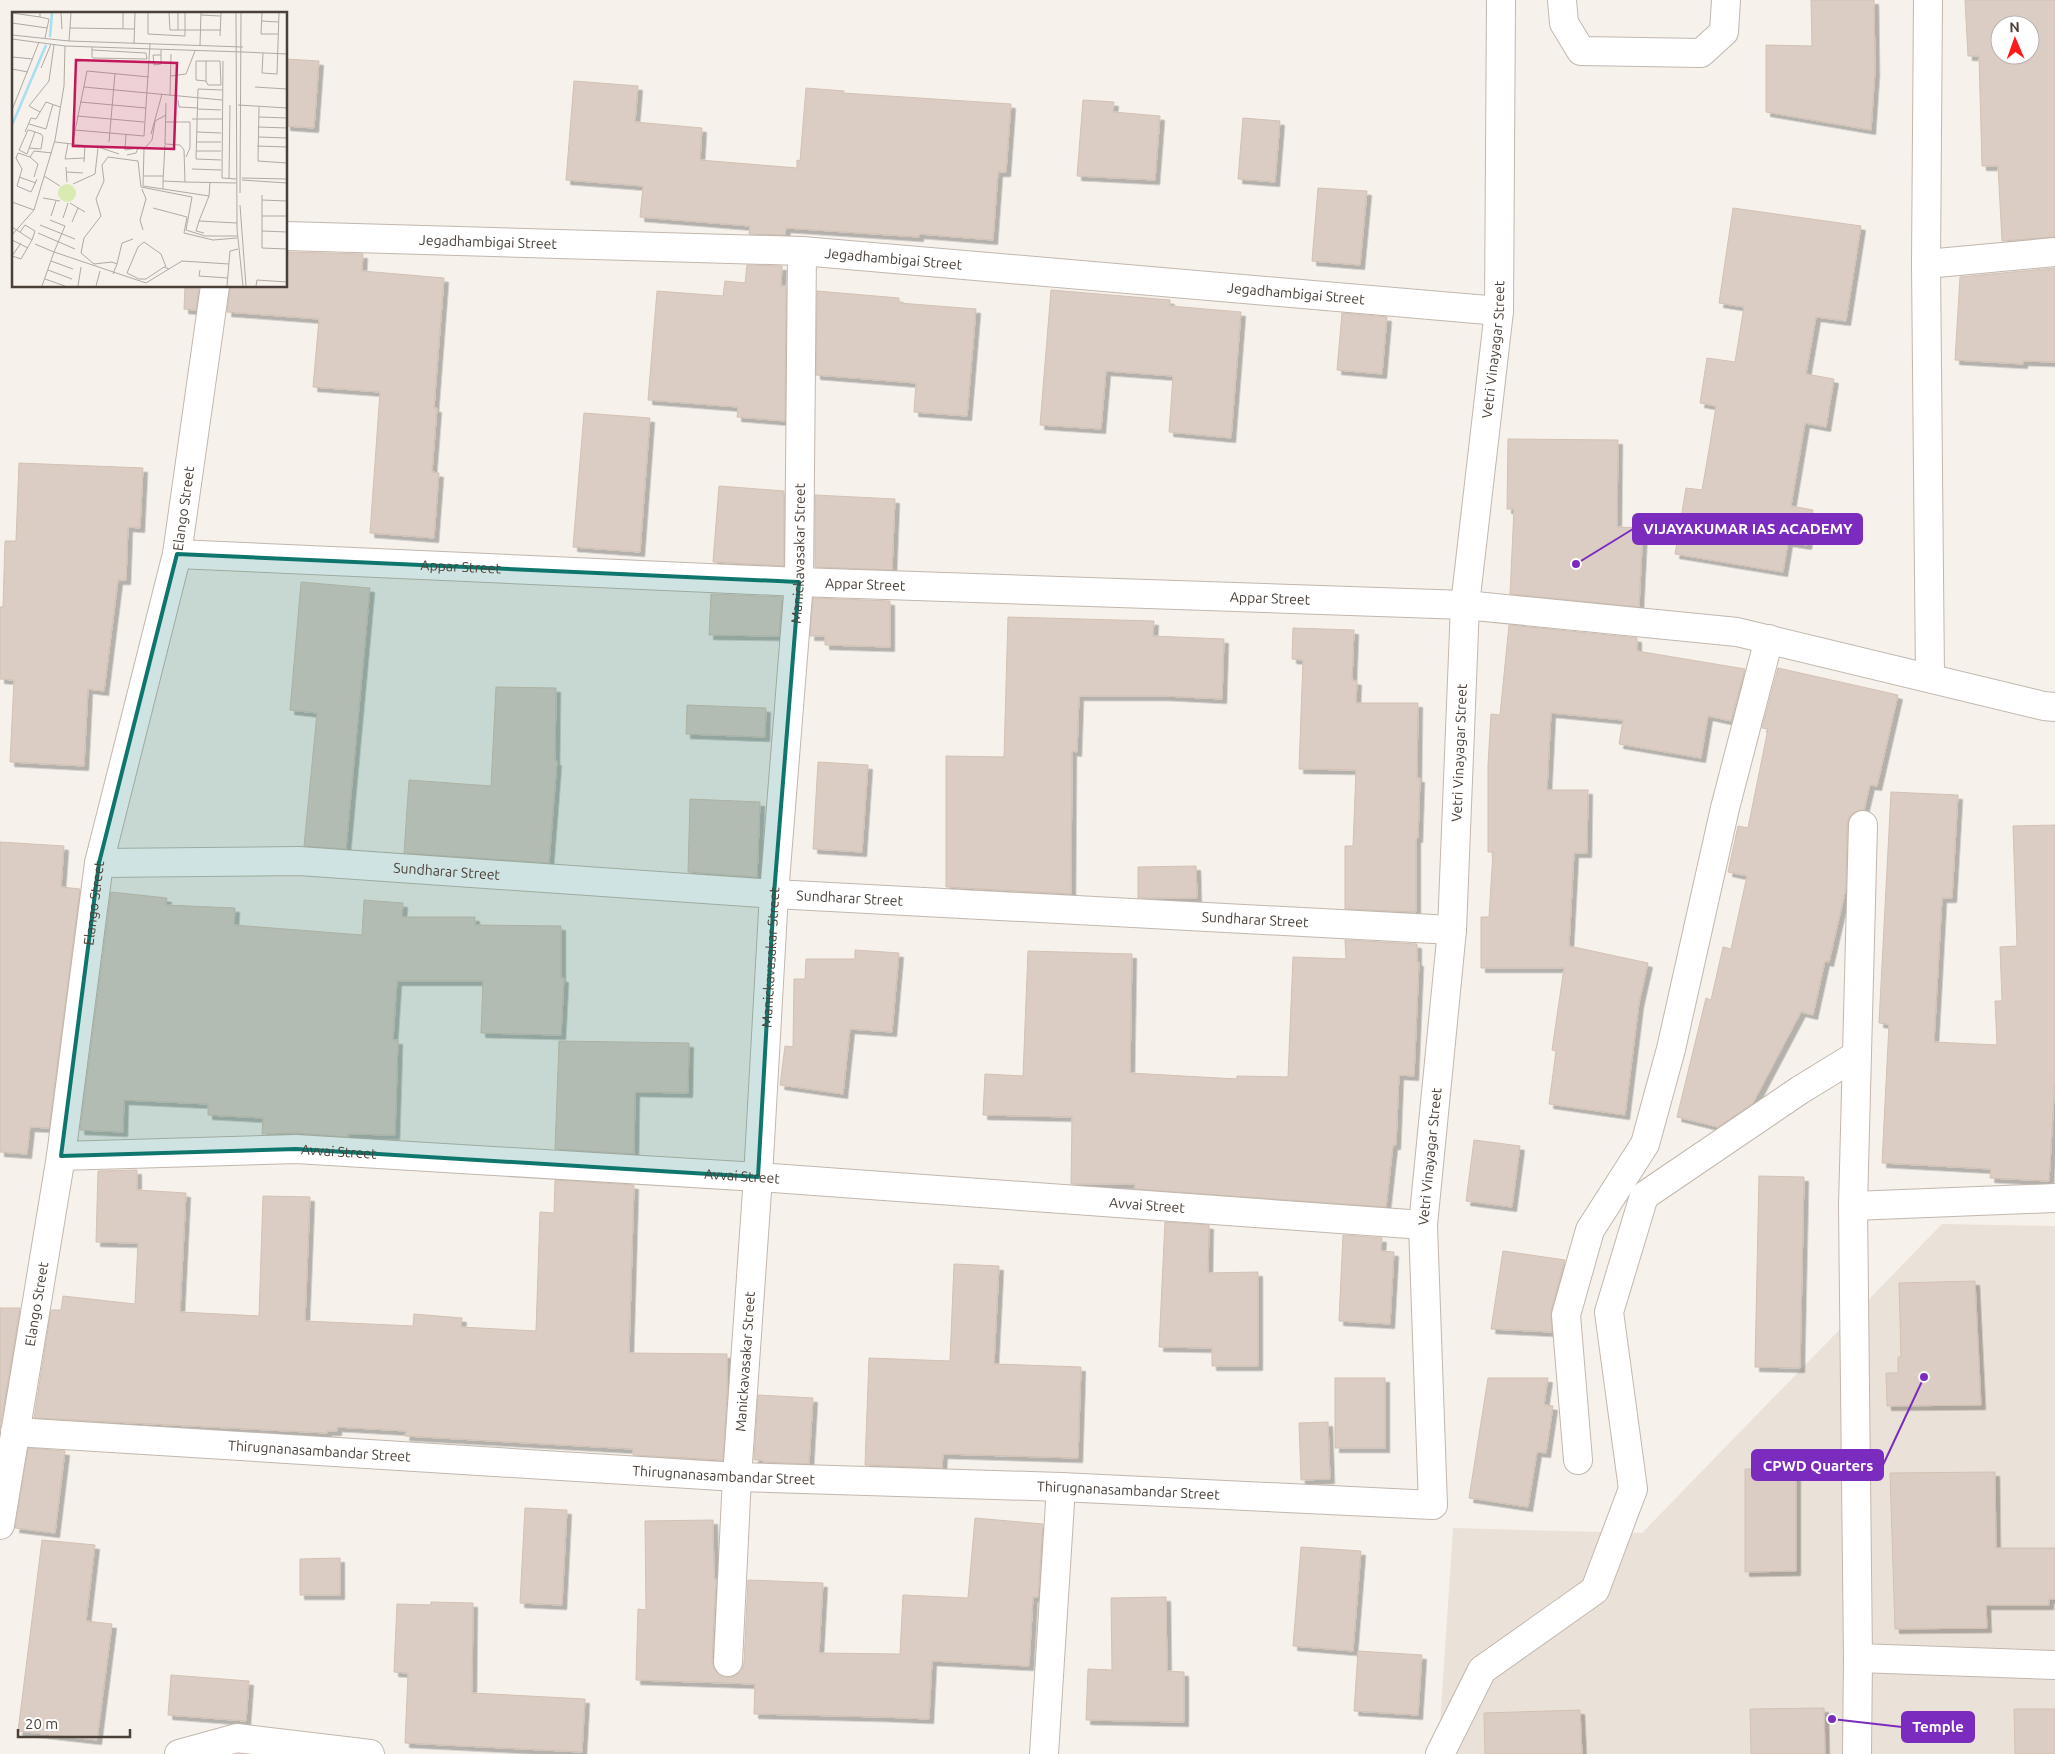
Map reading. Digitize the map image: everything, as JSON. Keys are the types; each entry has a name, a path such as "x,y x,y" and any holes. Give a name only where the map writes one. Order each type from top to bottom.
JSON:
{"street":[{"name":"Vetri Vinayagar Street","path":"1433,1506 1423,1225 1452,930 1464,605 1499,311 1501,0"},
{"path":"1562,0 1564,23 1581,51 1702,53 1724,32 1726,0"},
{"path":"1928,0 1926,264 1930,678"},
{"name":"Jegadhambigai Street","path":"288,236 802,251 1499,311"},
{"name":"Manickavasakar Street","path":"728,1662 736,1477 758,1177 774,894 799,582 802,251"},
{"path":"1926,264 2055,252"},
{"name":"Elango Street","path":"0,1525 61,1156 99,863 177,554 215,288"},
{"name":"Appar Street","path":"177,554 799,582 1464,605 1737,632 2044,706 2055,706"},
{"path":"1578,1460 1566,1315 1590,1230 1645,1144 1671,1049 1725,808 1769,640"},
{"path":"1857,1754 1858,1658 1854,1206 1863,824"},
{"name":"Sundharar Street","path":"99,863 299,860 774,894 1452,930"},
{"path":"1440,1754 1482,1670 1596,1590 1633,1489 1609,1312 1644,1196 1800,1090 1857,1054"},
{"name":"Avvai Street","path":"61,1156 296,1149 758,1177 1423,1225"},
{"path":"1854,1206 2055,1198"},
{"name":"Thirugnanasambandar Street","path":"15,1432 736,1477 1060,1487 1433,1506"},
{"path":"1044,1754 1060,1487"},
{"path":"1858,1658 2055,1665"},
{"path":"179,1754 237,1746 370,1754"}],"highlighted area":[{"path":"177,554 799,582 774,894 758,1177 296,1149 61,1156 99,863"}],"shaded area":[{"path":"1942,1224 2055,1226 2055,1754 1438,1754 1453,1528 1642,1533"}],"building":[{"path":"1811,0 1874,0 1875,71 1871,130 1766,112 1766,45 1812,46"},
{"path":"1965,0 2055,0 2055,237 2002,241 1998,166 1982,166 1979,56 1968,56"},
{"path":"288,59 319,61 314,128 288,126"},
{"path":"574,81 638,86 635,122 702,128 700,160 797,168 797,160 800,161 806,88 844,91 843,93 1011,104 1006,172 998,172 993,240 919,234 919,237 786,228 785,235 749,234 750,226 640,217 643,186 566,180"},
{"path":"1083,100 1114,102 1113,112 1160,116 1155,180 1077,176"},
{"path":"1243,118 1280,121 1275,182 1238,179"},
{"path":"1318,188 1367,191 1360,265 1312,261"},
{"path":"1733,208 1861,226 1846,321 1816,317 1806,374 1834,379 1826,427 1805,423 1791,506 1813,510 1807,545 1788,542 1783,572 1675,554 1686,488 1702,490 1710,444 1716,406 1700,403 1707,358 1735,362 1744,307 1719,303"},
{"path":"288,252 363,254 362,271 444,278 434,408 437,408 432,472 439,473 434,538 370,533 380,392 313,387 319,319 227,312 230,288 288,288"},
{"path":"747,265 782,266 781,286 786,286 785,421 737,417 738,407 648,400 657,291 723,296 725,281 745,283"},
{"path":"2055,268 2055,362 2023,361 2023,364 1955,360 1960,277"},
{"path":"185,288 199,288 196,310 184,309"},
{"path":"1051,290 1170,300 1170,306 1241,312 1231,438 1169,432 1173,376 1106,371 1101,429 1040,425"},
{"path":"817,291 899,298 899,303 976,309 967,416 914,412 916,383 816,375"},
{"path":"1342,313 1387,317 1382,374 1337,370"},
{"path":"584,413 650,418 640,552 573,547"},
{"path":"1508,439 1618,440 1617,527 1643,528 1639,607 1510,594 1514,509 1507,509"},
{"path":"19,463 143,468 140,528 128,527 126,580 118,580 104,691 88,689 84,766 10,762 14,680 0,679 0,607 3,607 5,541 16,541"},
{"path":"719,486 784,491 784,566 713,562"},
{"path":"815,495 895,499 892,570 815,567"},
{"path":"301,582 370,588 346,849 304,846 317,713 290,710"},
{"path":"711,594 782,597 779,636 709,635"},
{"path":"813,598 890,601 890,647 825,645 825,636 810,636"},
{"path":"1008,617 1154,621 1153,636 1224,639 1222,699 1165,696 1079,696 1077,752 1072,751 1071,894 946,887 946,756 1004,757"},
{"path":"1509,625 1637,638 1637,651 1745,669 1731,721 1708,716 1701,758 1619,744 1623,720 1551,713 1547,790 1588,790 1587,853 1574,853 1569,946 1648,963 1639,1003 1625,1115 1549,1104 1556,1051 1552,1050 1564,968 1481,968 1481,917 1489,917 1493,852 1488,852 1488,765 1491,714 1500,715"},
{"path":"1293,628 1354,630 1352,680 1357,681 1356,703 1418,703 1417,778 1420,778 1418,838 1416,838 1416,912 1345,909 1345,846 1353,846 1356,770 1299,769 1303,660 1292,659"},
{"path":"1778,668 1898,695 1877,786 1870,785 1864,810 1855,812 1849,817 1847,824 1846,888 1829,962 1825,961 1813,1015 1801,1012 1753,1103 1718,1127 1677,1117 1706,998 1711,1000 1723,947 1731,949 1747,876 1728,872 1738,826 1748,828 1768,729 1762,728"},
{"path":"496,687 556,688 555,761 557,761 549,863 404,853 409,780 491,786"},
{"path":"687,705 766,708 765,737 686,734"},
{"path":"818,762 868,765 862,852 813,849"},
{"path":"1891,792 1958,795 1952,898 1942,898 1934,1042 1997,1045 1995,1001 2002,1001 2000,947 2017,946 2013,826 2055,825 2055,1079 2049,1181 1990,1178 1991,1169 1882,1163 1889,1024 1879,1023"},
{"path":"690,799 760,802 757,877 688,872"},
{"path":"0,842 64,846 61,887 80,889 49,1128 30,1127 27,1154 0,1152"},
{"path":"1196,866 1197,898 1138,898 1138,867"},
{"path":"111,892 167,898 166,905 235,908 234,925 362,935 364,900 403,903 402,917 475,917 475,925 561,926 561,978 564,978 561,1035 481,1033 483,981 397,981 393,1040 398,1040 395,1135 348,1134 348,1137 297,1133 262,1134 263,1118 208,1115 208,1104 124,1100 123,1132 80,1130"},
{"path":"1345,940 1417,944 1417,962 1419,962 1414,1076 1399,1075 1396,1145 1393,1145 1386,1207 1135,1189 1135,1184 1071,1184 1072,1117 983,1115 985,1074 1023,1076 1028,951 1132,954 1130,1073 1237,1079 1237,1076 1288,1077 1293,957 1346,959"},
{"path":"855,950 899,953 892,1032 850,1029 843,1094 780,1085 785,1046 793,1047 794,979 805,979 806,959 855,959"},
{"path":"559,1041 689,1043 688,1093 635,1092 634,1154 555,1149"},
{"path":"1474,1140 1520,1146 1512,1207 1466,1201"},
{"path":"137,1170 137,1190 186,1193 180,1312 259,1316 263,1196 310,1197 305,1321 413,1326 414,1314 462,1318 461,1327 536,1331 540,1212 554,1213 555,1180 634,1185 629,1353 727,1354 727,1394 723,1460 633,1455 633,1449 405,1436 406,1431 337,1427 337,1431 327,1431 327,1433 34,1418 51,1310 61,1310 63,1296 135,1304 138,1243 96,1242 98,1171"},
{"path":"1759,1176 1804,1177 1800,1368 1755,1367"},
{"path":"1165,1222 1209,1225 1208,1273 1258,1272 1258,1366 1212,1366 1212,1348 1159,1347"},
{"path":"1343,1235 1382,1238 1381,1251 1394,1252 1390,1324 1339,1321"},
{"path":"1503,1251 1565,1260 1551,1311 1552,1332 1491,1329"},
{"path":"954,1264 999,1266 994,1364 1081,1367 1078,1458 943,1454 942,1468 865,1465 869,1358 950,1361"},
{"path":"1975,1281 1981,1405 1887,1406 1886,1373 1898,1373 1898,1357 1901,1357 1899,1283"},
{"path":"0,1308 20,1308 0,1429"},
{"path":"1335,1378 1385,1378 1385,1448 1335,1448"},
{"path":"1488,1378 1548,1378 1544,1405 1553,1406 1546,1453 1537,1452 1528,1507 1469,1498"},
{"path":"758,1395 813,1398 809,1464 754,1460"},
{"path":"1328,1422 1330,1479 1301,1480 1299,1423"},
{"path":"28,1448 65,1451 55,1533 15,1528"},
{"path":"1745,1469 1796,1469 1796,1571 1745,1572"},
{"path":"1995,1472 1996,1548 2055,1548 2055,1599 2049,1599 2049,1605 1986,1605 1987,1628 1895,1629 1890,1473"},
{"path":"525,1508 567,1510 562,1605 520,1603"},
{"path":"975,1518 1043,1524 1038,1597 1033,1597 1029,1666 932,1661 929,1719 754,1714 755,1684 636,1680 638,1609 646,1610 645,1521 713,1520 714,1579 716,1579 712,1661 714,1669 719,1675 728,1678 735,1676 741,1671 744,1663 748,1580 823,1583 819,1653 900,1654 903,1595 968,1598"},
{"path":"42,1540 95,1545 86,1621 112,1624 97,1740 18,1731"},
{"path":"1301,1547 1361,1551 1353,1651 1293,1646"},
{"path":"340,1558 340,1595 300,1595 300,1559"},
{"path":"1166,1597 1167,1671 1184,1672 1184,1722 1086,1720 1088,1669 1112,1670 1111,1598"},
{"path":"431,1602 473,1603 472,1693 585,1699 582,1752 405,1743 408,1673 394,1672 397,1604 431,1605"},
{"path":"1358,1651 1422,1655 1418,1715 1354,1711"},
{"path":"171,1675 249,1681 246,1721 168,1715"},
{"path":"1824,1708 1825,1754 1751,1754 1750,1709"},
{"path":"2014,1709 2055,1709 2055,1754 2015,1754"},
{"path":"1580,1710 1582,1754 1485,1754 1484,1713"}],"place":[{"name":"VIJAYAKUMAR IAS ACADEMY","path":"1576,564"},
{"name":"CPWD Quarters","path":"1924,1377"},
{"name":"Temple","path":"1832,1719"}]}
